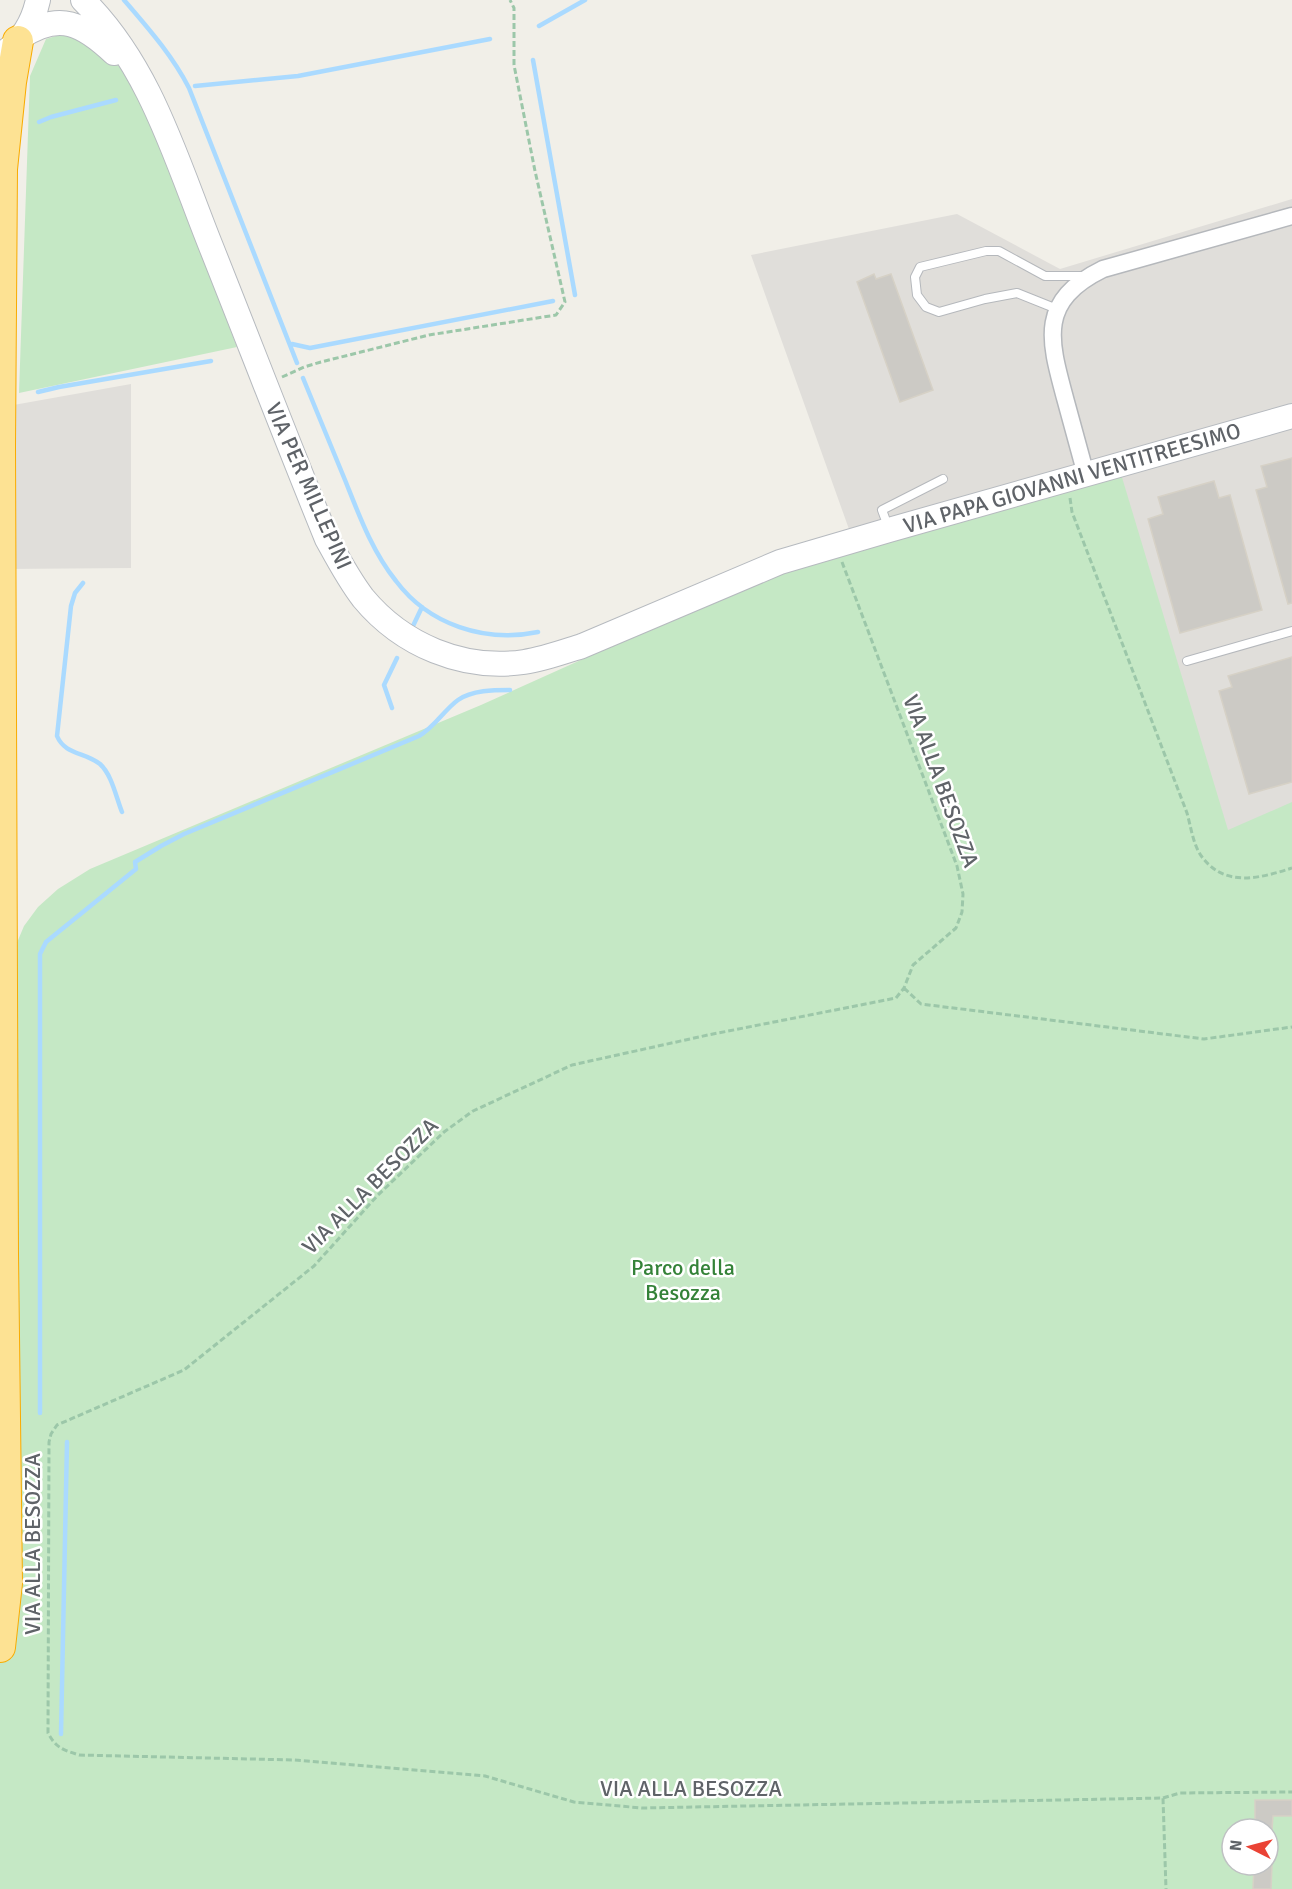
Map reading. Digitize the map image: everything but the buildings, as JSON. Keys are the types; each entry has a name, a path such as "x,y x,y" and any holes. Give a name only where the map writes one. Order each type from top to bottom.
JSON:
{"highway":[{"path":"0,1647 7,1583 3,1254 2,169 13,44"}],"street":[{"path":"13,44 33,18 38,0"},
{"name":"VIA PER MILLEPINI","path":"83,0 118,40 151,96 327,539 356,589 379,615 399,632 429,649 454,658 479,663 505,664 548,657 780,562 845,544"},
{"name":"VIA PER MILLEPINI","path":"13,44 33,29 51,23 72,24 83,28 99,39 142,78"},
{"path":"1086,475 1054,357 1052,330 1056,309 1070,290 1087,276 1103,269 1292,216"},
{"name":"VIA PAPA GIOVANNI VENTITREESIMO","path":"845,544 1292,416"}],"lane":[{"path":"1056,309 1017,293 939,312 926,307 917,295 915,277 920,267 986,251 999,251 1045,276 1087,276"},
{"path":"889,530 882,510 943,479"},
{"path":"1187,661 1292,631"}],"path":[{"path":"264,385 304,367 429,335 556,315 565,302 514,65 514,8 510,0"},
{"path":"1069,501 1187,813 1196,846 1202,856 1225,875 1240,878 1267,876 1292,868"},
{"name":"VIA ALLA BESOZZA","path":"845,544 849,581 957,866 963,894 962,912 956,928 913,965 904,988 896,998 708,1035 572,1065 473,1111 444,1132 378,1195 314,1266 184,1370 57,1425 49,1442 48,1733 54,1744 65,1751 79,1755 294,1760 485,1776 574,1802 642,1808 1163,1798 1180,1793 1292,1792"},
{"path":"904,988 921,1004 1204,1039 1292,1027"},
{"path":"1163,1798 1166,1889"}],"shaded area":[{"path":"1292,199 1292,807 1226,833 855,546 751,255 957,214 1060,269"},
{"path":"131,384 131,568 6,569 8,406"}],"green space":[{"path":"73,31 96,44 137,84 237,347 19,393 30,76 46,39"},
{"name":"Parco della Besozza","path":"1118,464 1228,830 1292,802 1292,1889 0,1889 0,1054 16,945 24,926 38,907 58,889 90,869 481,705 812,556"}],"waterway":[{"path":"124,0 151,31 189,88 297,363"},
{"path":"539,26 585,0"},
{"path":"195,86 298,76 490,39"},
{"path":"533,60 575,295"},
{"path":"39,122 116,100"},
{"path":"292,344 310,348 553,301"},
{"path":"38,392 211,361"},
{"path":"303,378 367,532 387,569 409,596 441,619 460,627 498,635 538,632"},
{"path":"83,583 75,593 71,606 57,736 65,747 100,764 111,780 122,812"},
{"path":"413,626 422,607"},
{"path":"392,708 384,685 397,658"},
{"path":"40,1413 40,954 46,942 136,869 135,862 161,846 184,834 419,736 453,704 470,694 510,690"},
{"path":"61,1734 67,1442"}]}
